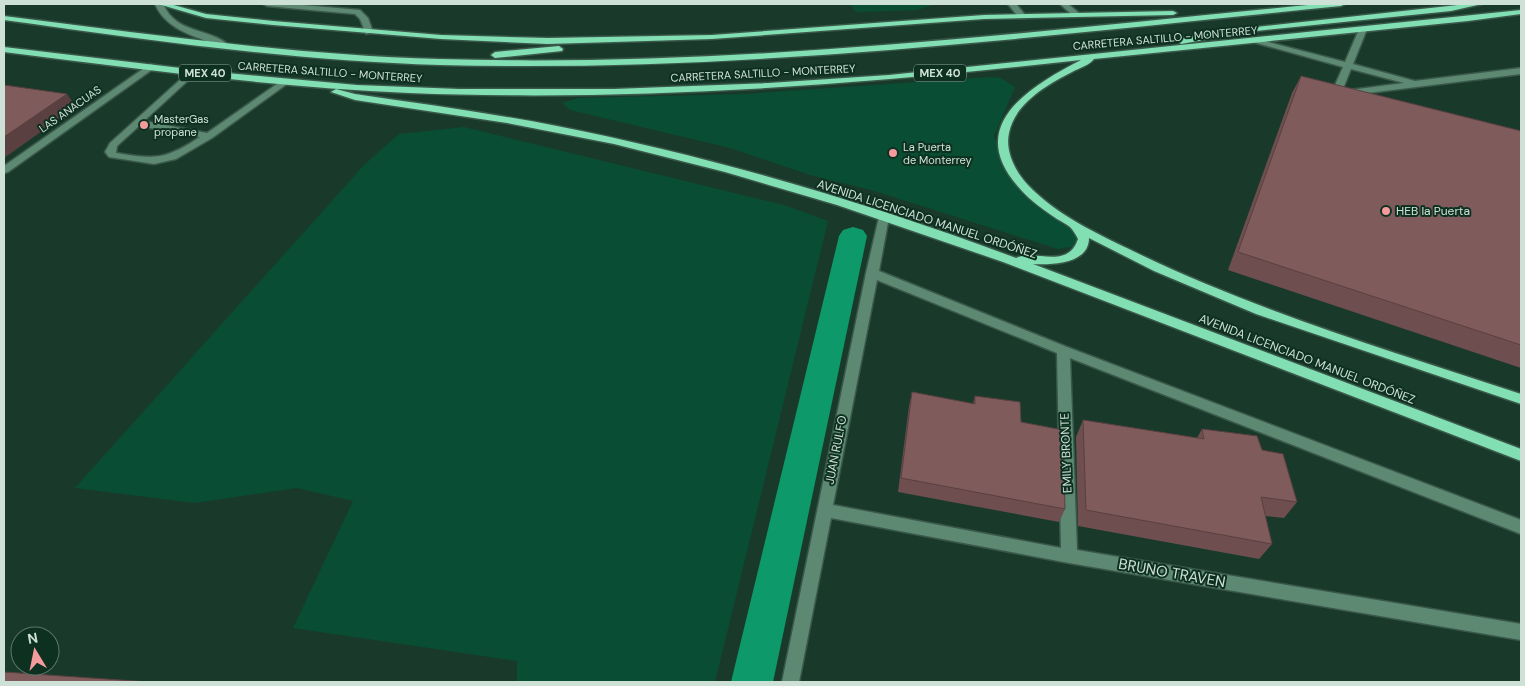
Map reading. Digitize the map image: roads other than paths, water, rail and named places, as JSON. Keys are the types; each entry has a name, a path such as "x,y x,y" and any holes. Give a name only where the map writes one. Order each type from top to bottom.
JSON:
{"main road":[{"path":"161,4 206,16 369,32 512,41 712,37"},
{"name":"CARRETERA SALTILLO - MONTERREY","path":"4,18 226,46 440,62 600,62 755,56 1022,35 1341,4"},
{"path":"1134,52 1188,39 1256,29 1457,8 1478,4"},
{"path":"440,62 535,51 917,22 1076,14 1253,12"},
{"name":"CARRETERA SALTILLO - MONTERREY","path":"4,50 192,72 417,91 546,92 643,90 833,82 1253,41 1521,12"},
{"path":"1007,259 1058,260 1080,251 1084,239 1079,230 1026,188 1015,176 1007,162 1004,132 1010,117 1020,103 1029,95 1096,56"},
{"name":"AVENIDA LICENCIADO MANUEL ORDÓÑEZ","path":"302,82 355,97 495,118 612,142 769,182 884,217 1007,259 1521,455"},
{"path":"1066,219 1139,260 1255,308 1521,399"}],"street":[{"path":"161,4 161,11 175,24 226,46"},
{"path":"268,4 358,12 364,18 369,32"},
{"path":"1012,4 1022,16"},
{"path":"1064,4 1076,14"},
{"path":"1363,29 1332,95 1521,71"},
{"path":"1253,41 1332,62 1348,63 1418,84"},
{"name":"LAS ANACUAS","path":"4,170 150,67"},
{"path":"192,72 113,146 110,152 112,155 152,162 166,161 209,136 286,81"},
{"path":"137,123 209,136"},
{"name":"JUAN RULFO","path":"790,682 884,217"},
{"path":"872,273 1064,350 1521,527"},
{"name":"EMILY BRONTE","path":"1064,350 1069,556"},
{"name":"BRUNO TRAVEN","path":"824,510 1069,556 1521,632"}],"waterway":[{"path":"752,682 853,236"}],"place":[{"name":"MasterGas propane","path":"144,125"},
{"name":"La Puerta de Monterrey","path":"893,153"},
{"name":"HEB la Puerta","path":"1386,211"}]}
